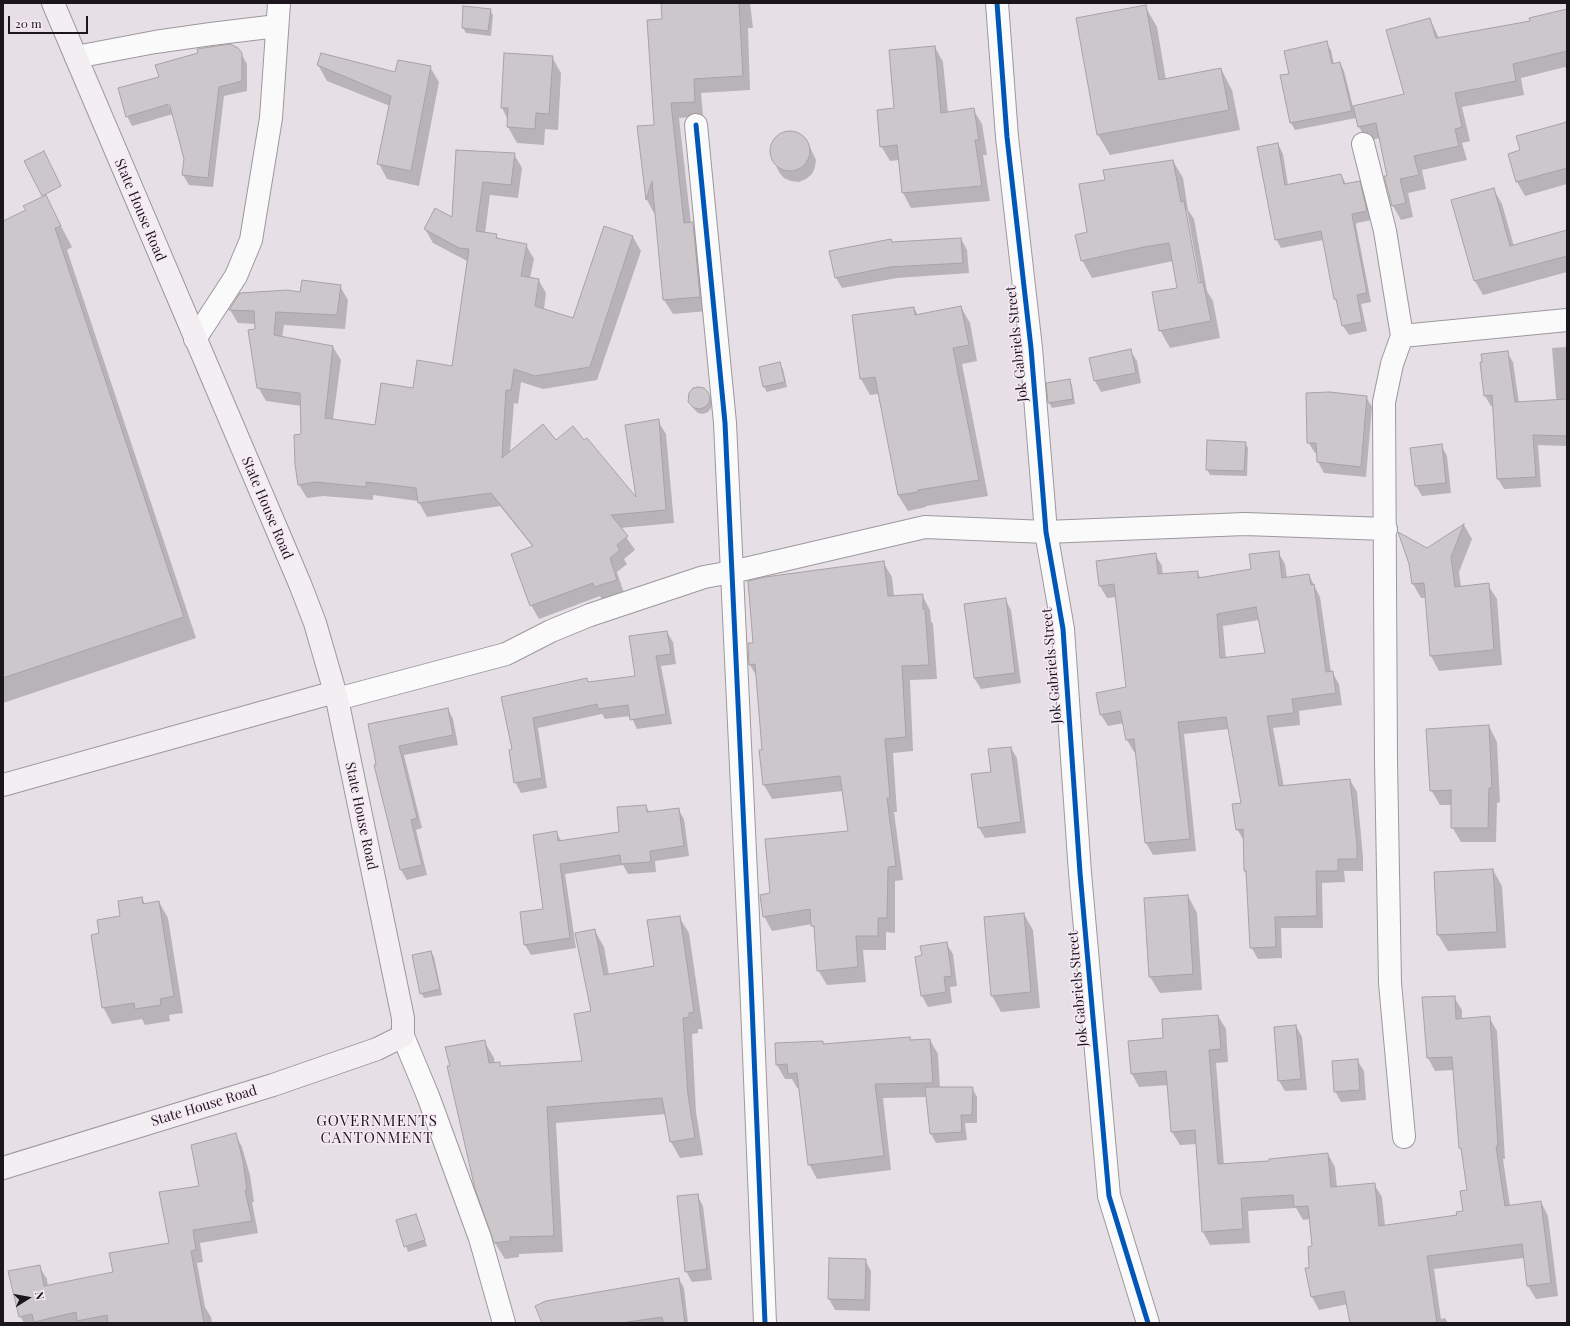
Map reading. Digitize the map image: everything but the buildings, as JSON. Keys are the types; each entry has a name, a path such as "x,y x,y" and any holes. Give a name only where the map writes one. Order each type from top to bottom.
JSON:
{"main road":[{"name":"State House Road","path":"3,1168 273,1085 377,1049 403,1036 403,1018 336,695 315,624 300,584 53,3"},
{"path":"3,785 336,695"}],"street":[{"path":"195,340 236,276 251,240 271,118 279,3"},
{"name":"Jok Gabriels Street","path":"997,3 1007,137 1031,348 1046,532 1063,629 1081,880 1109,1196 1148,1323"},
{"path":"76,57 169,40 277,26"},
{"path":"696,125 725,423 765,1323"},
{"path":"1363,144 1385,231 1402,336 1392,364 1384,402 1386,529 1386,752 1390,983 1404,1137"},
{"path":"1402,336 1567,320"},
{"path":"336,695 506,654 551,631 590,615 704,577 732,572 925,527 1046,532 1245,524 1386,529"},
{"name":"State House Road","path":"403,1036 428,1096 480,1238 504,1323"}],"cycle path":[{"path":"997,3 1007,137 1031,348 1046,532 1063,629 1080,873 1109,1196 1148,1323"},
{"path":"696,125 725,423 765,1323"}],"district":[{"name":"GOVERNMENTS CANTONMENT","path":"377,1130"}]}
